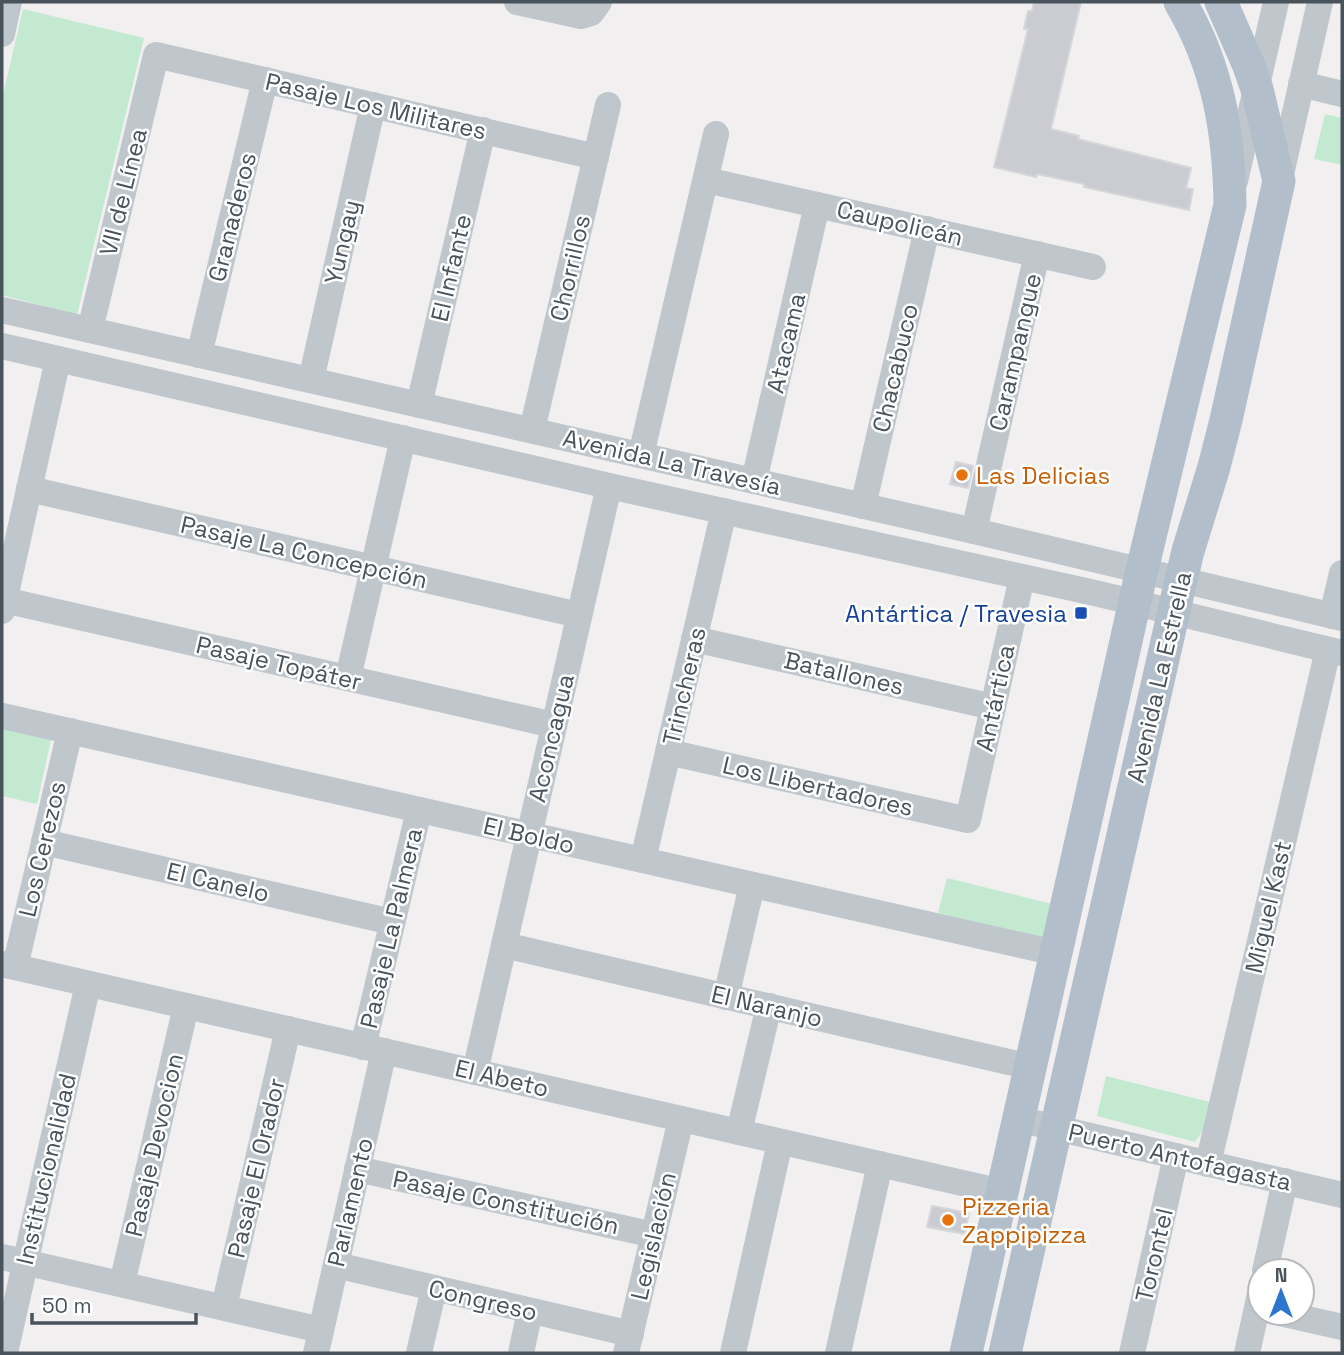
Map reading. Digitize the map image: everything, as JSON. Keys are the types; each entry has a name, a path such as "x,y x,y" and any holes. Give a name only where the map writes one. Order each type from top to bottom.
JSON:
{"main road":[{"path":"1180,2 1202,48 1222,108 1232,128 1244,145 1279,181"},
{"path":"1221,2 1240,42 1256,89 1279,181"},
{"path":"1222,108 1230,172 1230,205"},
{"name":"Avenida La Estrella","path":"1005,1353 1181,580 1226,421 1279,181"},
{"name":"Avenida La Estrella","path":"967,1353 1142,570 1230,205"}],"street":[{"path":"517,2 580,16 591,13 599,2"},
{"name":"Avenida La Estrella","path":"1230,205 1276,2"},
{"name":"Avenida La Estrella","path":"1279,181 1320,2"},
{"name":"Pasaje Los Militares","path":"156,55 596,157"},
{"name":"VII de Línea","path":"90,330 156,55"},
{"name":"Granaderos","path":"199,355 265,80"},
{"path":"1301,84 1342,94"},
{"name":"Yungay","path":"311,380 373,105"},
{"name":"Chorrillos","path":"532,430 608,105"},
{"name":"El Infante","path":"419,405 483,131"},
{"path":"641,455 716,134"},
{"name":"Caupolicán","path":"706,180 1093,267"},
{"name":"Atacama","path":"754,481 817,205"},
{"name":"Chacabuco","path":"863,506 927,229"},
{"name":"Carampangue","path":"974,531 1037,254"},
{"name":"Avenida La Travesía","path":"2,310 974,531 1337,617"},
{"name":"Avenida La Travesía","path":"2,346 608,486 1135,602 1335,651"},
{"path":"3,606 58,359"},
{"path":"348,678 403,438"},
{"name":"Aconcagua","path":"475,1072 608,486"},
{"name":"Pasaje La Concepción","path":"29,489 579,615"},
{"name":"Trincheras","path":"643,860 724,511"},
{"path":"1337,617 1342,573"},
{"name":"Antártica","path":"968,820 1022,577"},
{"name":"Pasaje Topáter","path":"3,606 348,678 554,725"},
{"name":"Batallones","path":"694,639 993,708"},
{"name":"Miguel Kast","path":"1208,1164 1335,651"},
{"name":"El Boldo","path":"2,716 1056,953"},
{"name":"Los Cerezos","path":"8,966 44,842 69,731"},
{"name":"Los Libertadores","path":"668,752 968,820"},
{"name":"Pasaje La Palmera","path":"374,1049 393,922 419,810"},
{"name":"El Canelo","path":"44,842 393,922"},
{"path":"726,997 752,885"},
{"name":"El Naranjo","path":"504,945 1030,1067"},
{"name":"El Abeto","path":"8,966 1002,1192"},
{"name":"Institucionalidad","path":"5,1353 13,1259 88,984"},
{"name":"Pasaje Devocion","path":"122,1284 186,1006"},
{"path":"739,1132 769,1006"},
{"name":"Pasaje El Orador","path":"224,1307 288,1029"},
{"name":"Parlamento","path":"318,1341 358,1169 374,1049"},
{"name":"Legislación","path":"628,1344 681,1119"},
{"name":"Puerto Antofagasta","path":"1018,1119 1285,1181 1340,1187"},
{"path":"733,1353 780,1142"},
{"name":"Torontel","path":"1132,1353 1176,1156"},
{"path":"838,1353 880,1164"},
{"name":"Pasaje Constitución","path":"358,1169 654,1235"},
{"path":"1268,1257 1285,1181"},
{"path":"13,1259 224,1307 318,1341"},
{"name":"Congreso","path":"336,1265 530,1311 628,1344"},
{"path":"419,1353 434,1288"},
{"path":"521,1353 530,1311"},
{"path":"1316,1320 1342,1327"},
{"path":"1247,1353 1256,1327"}],"green space":[{"path":"23,9 144,38 77,315 2,295 2,99"},
{"path":"1325,114 1342,118 1342,165 1314,159"},
{"path":"2,723 52,735 37,804 2,796"},
{"path":"947,878 1056,905 1047,940 938,913"},
{"path":"1106,1076 1210,1102 1204,1129 1195,1142 1097,1116"}],"building":[{"path":"1034,2 1081,2 1051,129 1079,136 1078,139 1191,168 1186,188 1193,189 1189,210 1084,187 1084,184 994,167 1028,29 1024,29 1028,11 1032,11"},
{"name":"Las Delicias","path":"956,462 973,466 968,488 950,484"},
{"name":"Pizzeria Zappipizza","path":"932,1206 969,1213 965,1234 927,1227"}],"place":[{"name":"Las Delicias","path":"962,475"},
{"name":"Antártica / Travesia","path":"1081,613"},
{"name":"Pizzeria Zappipizza","path":"948,1220"}]}
